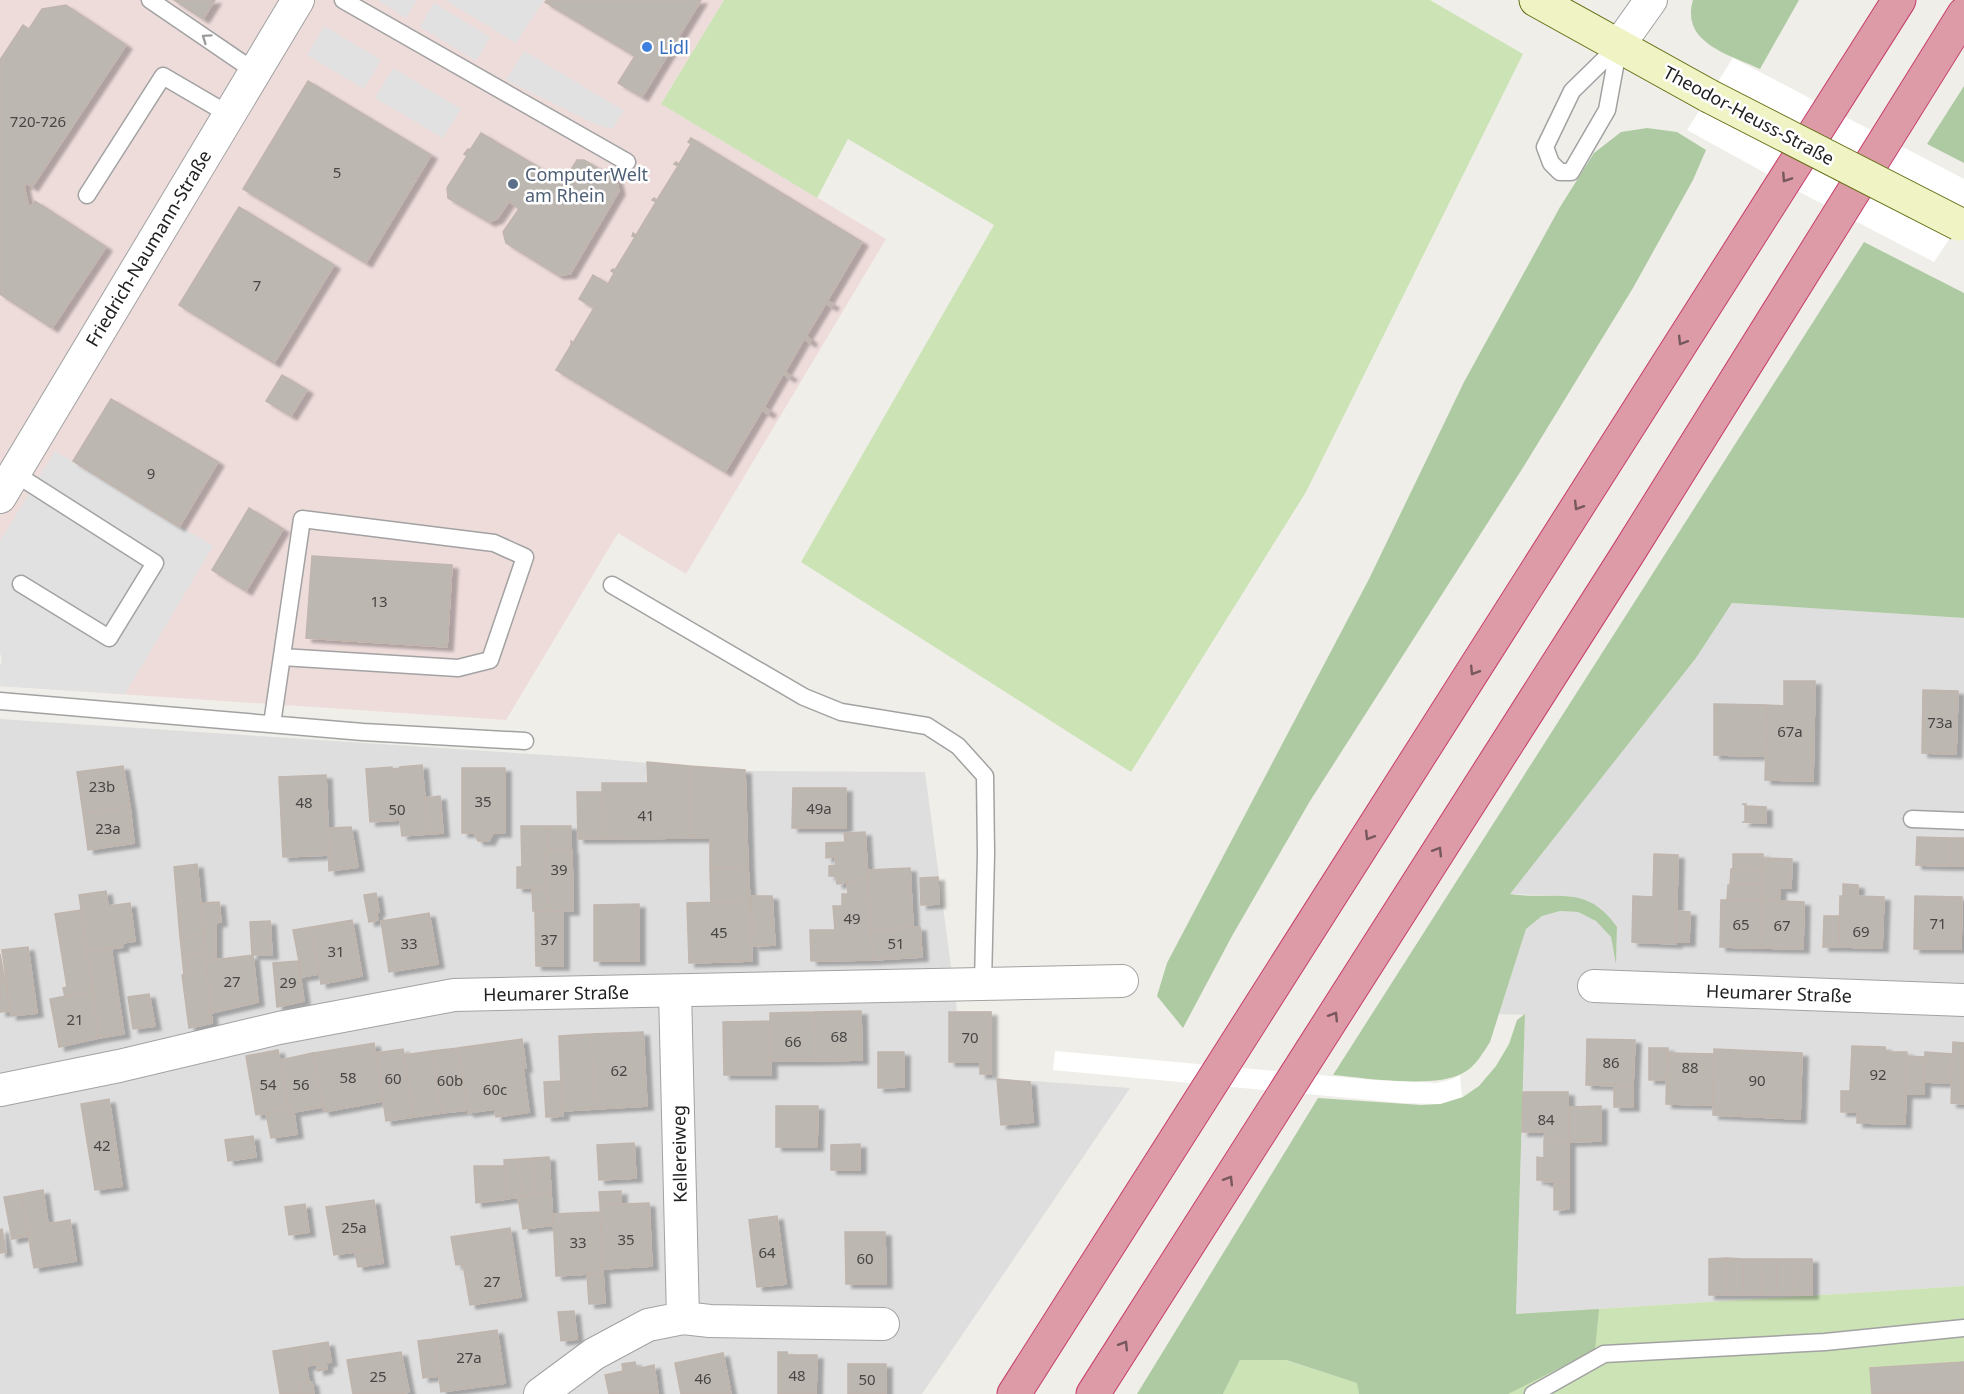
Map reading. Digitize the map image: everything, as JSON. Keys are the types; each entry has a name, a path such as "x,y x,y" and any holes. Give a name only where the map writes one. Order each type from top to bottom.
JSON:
{"highway":[{"path":"1851,76 1889,0"},
{"path":"1014,1394 1899,0"},
{"path":"1093,1394 1627,555 1964,15"}],"main road":[{"name":"Theodor-Heuss-Straße","path":"1536,0 1709,96 1961,226"}],"street":[{"name":"Friedrich-Naumann-Straße","path":"7,485 298,0"},
{"path":"1619,45 1651,0"},
{"name":"Heumarer Straße","path":"0,1090 119,1066 279,1028 454,995 1122,981"},
{"name":"Heumarer Straße","path":"1594,986 1964,1000"},
{"name":"Kellereiweg","path":"675,991 683,1318"},
{"path":"540,1394 594,1354 648,1325 683,1318 710,1321 883,1324"}],"lane":[{"path":"150,0 254,71"},
{"path":"344,0 627,162"},
{"path":"1619,45 1607,110 1571,172 1560,172 1551,163 1545,147 1572,91 1619,45"},
{"path":"87,195 163,76 228,114"},
{"path":"7,485 155,563 109,639 21,584"},
{"path":"272,724 302,519 494,543 525,557 490,660 458,668 282,657"},
{"path":"612,585 804,697 841,712 927,726 958,746 985,776 983,983"},
{"path":"0,701 363,732 525,741"},
{"path":"1912,819 1964,820"},
{"path":"1533,1394 1604,1354 1826,1342 1964,1328"}],"shaded area":[{"path":"0,0 724,0 661,104 886,239 686,574 618,533 506,720 0,686 2,662 0,651"},
{"path":"377,0 417,0 406,18"},
{"path":"445,0 544,0 516,43"},
{"path":"434,3 490,37 476,61 420,27"},
{"path":"324,26 381,60 364,89 307,55"},
{"path":"524,51 624,111 612,129 597,125 506,80"},
{"path":"393,68 461,109 443,138 375,98"},
{"path":"55,451 213,546 125,694 0,686 2,662 0,651 0,541"},
{"path":"1732,603 1964,618 1964,1286 1516,1314 1525,1015 1499,1014 1526,929 1542,916 1560,911 1578,912 1597,921 1611,937 1616,960 1617,927 1569,896 1510,894 1696,658"},
{"path":"0,719 578,757 745,771 925,772 957,1011 992,1011 992,1078 1130,1088 922,1394 0,1394"}],"green space":[{"path":"724,0 1430,0 1523,54 1306,492 1131,772 801,562 994,225 848,139 817,198 661,104"},
{"path":"1693,0 1799,0 1760,69 1722,52 1701,37 1694,27 1691,15"},
{"path":"1964,86 1964,163 1927,144"},
{"path":"1647,128 1677,132 1706,150 1693,180 1633,288 1524,466 1310,801 1232,936 1183,1028 1157,996 1167,963 1369,579 1464,382 1560,207 1594,153 1621,132"},
{"path":"1864,242 1964,293 1964,618 1732,603 1696,658 1510,894 1569,896 1594,904 1617,927 1616,964 1611,937 1596,921 1578,912 1560,911 1542,916 1526,929 1490,1042 1471,1067 1451,1078 1436,1080 1381,1080 1333,1075"},
{"path":"1525,1014 1516,1314 1599,1309 1595,1350 1508,1394 1359,1394 1357,1383 1286,1360 1240,1360 1223,1394 1137,1394 1318,1098 1421,1105 1440,1104 1463,1097 1479,1086 1496,1066 1509,1044 1517,1020"},
{"path":"1964,1286 1964,1394 1494,1394 1516,1314"},
{"path":"1240,1360 1285,1360 1358,1383 1359,1394 1223,1394"}],"pier":[{"path":"1733,58 1964,179 1964,217 1934,262 1687,130"},
{"path":"1055,1051 1373,1080 1437,1083 1460,1075 1462,1097 1440,1104 1402,1103 1053,1070"}],"building":[{"path":"174,0 215,0 203,19"},
{"name":"Lidl","path":"547,0 701,0 642,97 618,83 635,56 545,2"},
{"path":"66,5 126,45 32,187 26,183 24,187 28,204 31,207 35,201 106,247 52,328 0,294 0,60 23,25 29,29 42,9"},
{"path":"308,81 431,155 366,263 243,189"},
{"path":"481,133 563,182 577,160 584,160 616,179 619,191 570,274 558,275 506,243 503,232 519,209 509,201 497,219 489,222 448,198 447,188 467,156 464,154 468,149 470,150"},
{"path":"691,138 862,242 827,301 833,304 831,307 826,303 806,336 811,340 810,343 804,339 785,372 791,376 789,378 783,374 764,407 770,411 768,414 762,410 725,472 556,370 571,345 571,341 573,343 594,308 579,299 593,275 608,284 614,273 611,271 615,270 635,237 632,236 633,233 636,235 656,202 652,200 654,198 657,200 678,166 674,164 676,162 679,164 691,144 688,142"},
{"path":"239,207 334,265 274,363 179,305"},
{"path":"282,375 307,390 291,416 266,401"},
{"path":"111,399 218,462 179,527 73,461"},
{"path":"249,508 283,529 246,591 212,570"},
{"path":"312,556 452,565 447,647 306,638"},
{"path":"1784,681 1815,681 1813,781 1765,780 1767,705 1784,706"},
{"path":"1923,690 1958,691 1956,754 1922,753"},
{"path":"1714,704 1767,705 1765,756 1714,755"},
{"path":"647,762 689,766 690,838 603,839 602,783 648,783"},
{"path":"422,765 428,834 402,836 400,820 370,822 366,769 392,767 392,769"},
{"path":"123,766 130,807 83,813 77,772"},
{"path":"689,766 745,770 748,867 710,868 710,838 690,838"},
{"path":"462,768 505,768 505,833 493,833 489,841 478,841 474,833 462,833"},
{"path":"326,775 329,855 283,857 279,777"},
{"path":"793,788 846,788 846,828 792,828"},
{"path":"577,792 602,792 603,839 578,839"},
{"path":"440,796 443,833 428,834 425,798"},
{"path":"1742,804 1766,807 1766,823 1742,822 1745,822 1745,805"},
{"path":"130,807 134,843 88,850 83,813"},
{"path":"521,826 549,826 549,850 546,851 547,888 517,888 517,867 522,867"},
{"path":"549,826 571,826 571,850 549,850"},
{"path":"351,827 358,867 329,871 328,828"},
{"path":"865,832 868,879 837,884 836,876 829,876 829,866 836,865 835,857 826,858 826,843 845,842 844,833"},
{"path":"1917,837 1950,838 1950,866 1916,865"},
{"path":"1950,838 1964,838 1964,866 1950,866"},
{"path":"572,850 573,911 547,911 546,851"},
{"path":"1654,854 1678,855 1676,944 1632,942 1633,896 1653,897"},
{"path":"1733,854 1763,854 1762,870 1733,869"},
{"path":"1763,858 1792,859 1791,888 1780,888 1780,901 1762,900"},
{"path":"197,864 204,935 180,937 174,867"},
{"path":"748,867 750,901 711,902 710,869"},
{"path":"910,868 913,927 871,930 867,870"},
{"path":"1731,869 1762,870 1762,885 1730,885"},
{"path":"938,877 939,904 921,905 920,878"},
{"path":"868,879 873,960 811,961 810,930 835,930 833,906 842,906 842,894 848,894 847,881"},
{"path":"1843,884 1858,885 1858,896 1884,897 1882,948 1839,947 1840,896 1843,896"},
{"path":"1728,885 1762,885 1762,900 1727,900"},
{"path":"532,888 547,888 547,911 533,911"},
{"path":"106,891 108,906 130,903 135,941 122,943 123,947 87,952 79,895"},
{"path":"376,893 378,920 369,922 364,895"},
{"path":"751,896 772,896 775,945 754,946"},
{"path":"1915,896 1962,897 1961,949 1914,949"},
{"path":"1721,900 1762,900 1760,948 1720,947"},
{"path":"1762,900 1804,902 1803,949 1760,948"},
{"path":"750,901 752,961 689,963 687,903"},
{"path":"219,902 221,922 216,923 216,959 206,961 201,903"},
{"path":"639,904 639,961 594,961 594,905"},
{"path":"81,910 93,991 65,997 63,988 67,987 55,914"},
{"path":"535,911 563,911 563,966 536,966"},
{"path":"1677,911 1690,912 1689,942 1676,942"},
{"path":"429,913 438,964 389,972 381,921"},
{"path":"1824,916 1839,916 1839,947 1823,947"},
{"path":"352,920 362,976 321,984 311,927"},
{"path":"270,921 272,955 252,955 250,922"},
{"path":"311,927 319,974 302,977 293,930"},
{"path":"920,927 922,957 873,960 871,930"},
{"path":"204,935 205,952 188,954 189,974 184,975 180,937"},
{"path":"28,947 37,1013 11,1016 2,950"},
{"path":"111,948 124,1034 99,1038 87,952"},
{"path":"205,952 212,1023 189,1028 182,975 189,974 188,954"},
{"path":"0,954 10,1011 0,1012"},
{"path":"253,955 258,1002 211,1013 206,961"},
{"path":"298,961 304,1001 277,1007 273,963"},
{"path":"93,991 99,1038 59,1047 50,999"},
{"path":"149,994 155,1026 133,1029 128,997"},
{"path":"861,1011 862,1060 816,1061 815,1012"},
{"path":"815,1012 816,1061 770,1061 770,1013"},
{"path":"949,1012 991,1012 991,1074 980,1074 980,1062 949,1062"},
{"path":"770,1021 771,1075 724,1075 723,1022"},
{"path":"643,1032 647,1106 595,1109 591,1034"},
{"path":"591,1034 595,1109 562,1111 559,1036"},
{"path":"522,1039 529,1112 496,1117 495,1109 468,1113 458,1048"},
{"path":"1587,1039 1635,1040 1633,1086 1586,1085"},
{"path":"1953,1042 1964,1043 1964,1104 1951,1103"},
{"path":"374,1043 383,1101 324,1112 313,1053"},
{"path":"1852,1046 1885,1047 1886,1052 1907,1052 1905,1124 1857,1123 1857,1112 1841,1112 1841,1091 1850,1091"},
{"path":"458,1048 468,1110 441,1113 432,1051"},
{"path":"1649,1048 1668,1048 1667,1080 1649,1080"},
{"path":"403,1049 413,1117 386,1121 376,1053"},
{"path":"1714,1049 1802,1053 1800,1119 1713,1115"},
{"path":"278,1050 289,1109 256,1115 246,1056"},
{"path":"432,1051 441,1113 413,1117 404,1055"},
{"path":"878,1052 904,1052 904,1087 878,1088"},
{"path":"1925,1052 1952,1054 1951,1083 1924,1082"},
{"path":"313,1053 323,1107 289,1113 280,1060"},
{"path":"1667,1053 1714,1054 1712,1105 1666,1104"},
{"path":"1907,1056 1925,1057 1924,1094 1905,1094"},
{"path":"997,1079 1030,1082 1033,1122 1001,1125"},
{"path":"561,1081 563,1116 546,1117 544,1082"},
{"path":"1614,1085 1633,1086 1633,1107 1614,1107"},
{"path":"1523,1092 1568,1092 1569,1142 1544,1141 1545,1132 1522,1132"},
{"path":"109,1099 122,1186 95,1190 81,1104"},
{"path":"776,1106 818,1106 817,1147 776,1147"},
{"path":"1601,1106 1601,1141 1569,1142 1569,1107"},
{"path":"289,1109 289,1113 294,1113 297,1134 271,1138 266,1113"},
{"path":"253,1136 256,1157 228,1161 225,1140"},
{"path":"1544,1141 1569,1142 1569,1182 1537,1180 1537,1157 1544,1158"},
{"path":"634,1143 636,1178 599,1180 597,1145"},
{"path":"860,1144 860,1170 831,1170 831,1145"},
{"path":"549,1157 551,1192 536,1194 533,1158"},
{"path":"533,1158 536,1194 521,1197 519,1159"},
{"path":"519,1159 521,1197 506,1199 504,1160"},
{"path":"474,1166 504,1166 506,1199 476,1203"},
{"path":"1554,1182 1569,1182 1569,1209 1554,1210"},
{"path":"43,1190 48,1224 70,1220 76,1261 34,1268 21,1194"},
{"path":"621,1191 621,1204 600,1205 599,1192"},
{"path":"551,1192 553,1225 523,1229 518,1197"},
{"path":"21,1194 28,1236 12,1239 4,1197"},
{"path":"374,1200 381,1248 334,1255 326,1207"},
{"path":"649,1203 652,1266 603,1269 600,1205"},
{"path":"305,1204 309,1232 289,1235 285,1207"},
{"path":"600,1212 603,1273 556,1276 553,1214"},
{"path":"777,1216 786,1284 757,1287 749,1220"},
{"path":"510,1228 521,1297 470,1305 463,1264 456,1265 451,1237"},
{"path":"2,1229 6,1252 0,1253 0,1230"},
{"path":"845,1232 885,1232 886,1284 846,1284"},
{"path":"381,1248 383,1263 358,1267 355,1252"},
{"path":"1726,1258 1743,1259 1743,1295 1726,1295"},
{"path":"1726,1258 1726,1295 1709,1295 1709,1259"},
{"path":"1743,1259 1760,1259 1761,1295 1743,1295"},
{"path":"1760,1259 1777,1259 1777,1295 1761,1295"},
{"path":"1777,1259 1795,1259 1794,1295 1777,1295"},
{"path":"1795,1259 1812,1259 1812,1295 1794,1295"},
{"path":"603,1273 605,1303 589,1304 587,1275"},
{"path":"574,1311 577,1339 561,1341 558,1312"},
{"path":"497,1330 505,1383 441,1392 434,1339"},
{"path":"434,1339 439,1376 423,1378 418,1341"},
{"path":"328,1342 331,1362 326,1363 327,1369 318,1371 317,1364 306,1366 303,1346"},
{"path":"303,1346 309,1382 300,1383 301,1394 280,1394 273,1351"},
{"path":"401,1352 409,1392 353,1394 347,1360"},
{"path":"778,1352 787,1352 788,1355 817,1355 816,1394 778,1394"},
{"path":"723,1353 731,1394 681,1394 675,1363"},
{"path":"635,1362 637,1369 654,1365 658,1394 609,1394 605,1375 623,1371 622,1364"},
{"path":"1964,1362 1964,1394 1872,1394 1870,1368"},
{"path":"848,1364 886,1364 886,1394 848,1394"},
{"path":"312,1382 314,1394 301,1394 300,1383"}],"place":[{"name":"Lidl","path":"647,47"},
{"name":"ComputerWelt am Rhein","path":"513,184"}]}
